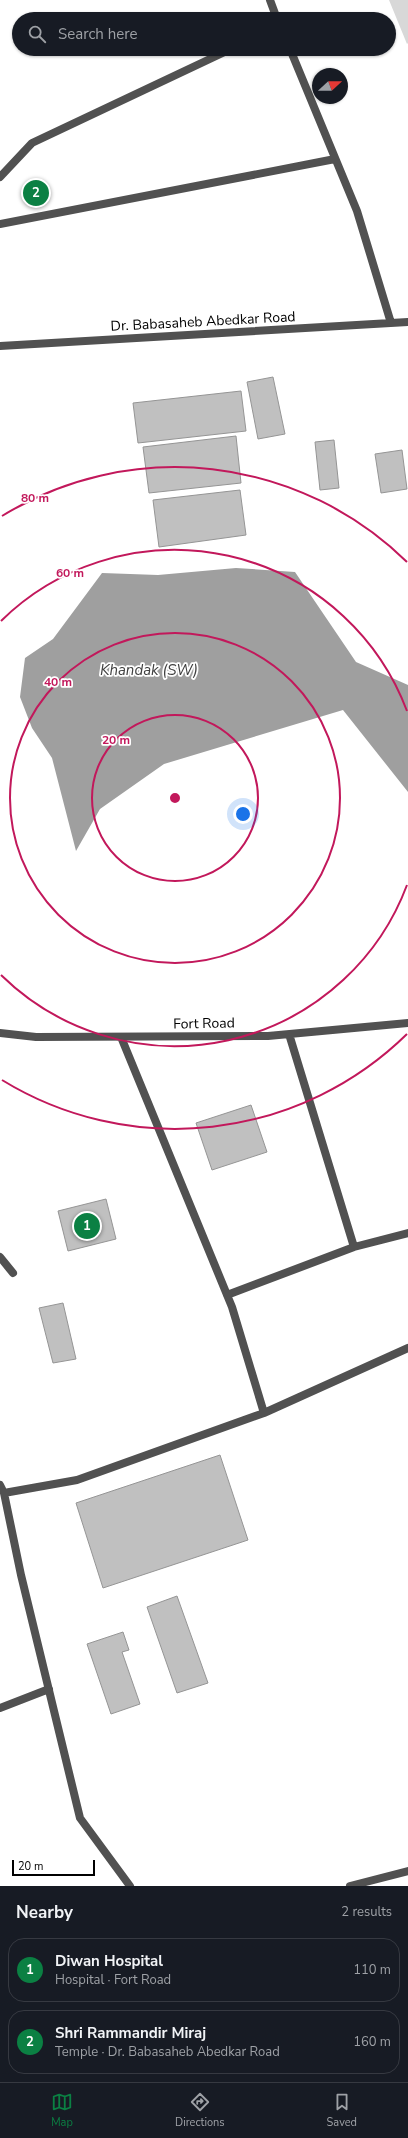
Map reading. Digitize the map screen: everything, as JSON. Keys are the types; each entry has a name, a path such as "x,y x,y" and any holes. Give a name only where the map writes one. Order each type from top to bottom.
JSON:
{"street":[{"path":"270,0 274,12"},
{"path":"0,177 32,143 216,56"},
{"path":"293,56 357,212 391,323"},
{"path":"0,224 335,159"},
{"name":"Dr. Babasaheb Abedkar Road","path":"0,346 408,322"},
{"name":"Fort Road","path":"0,1032 36,1037 289,1034 408,1022"},
{"path":"289,1034 354,1247"},
{"path":"121,1037 227,1295 264,1413"},
{"path":"227,1295 354,1247 408,1232"},
{"path":"0,1257 13,1273"},
{"path":"4,1493 77,1480 264,1413 408,1348"},
{"path":"0,1485 4,1493 21,1575 80,1818 130,1886"},
{"path":"0,1708 49,1689"},
{"path":"350,1886 408,1871"}],"shaded area":[{"path":"389,0 408,0 407,44 396,17 396,12 394,12"}],"water":[{"name":"Khandak (SW)","path":"236,568 295,572 356,662 408,685 408,792 343,710 164,764 100,809 76,851 52,758 32,728 20,697 25,658 53,639 102,573 158,575"}],"building":[{"path":"273,377 285,434 258,439 247,382"},
{"path":"241,391 246,431 138,443 133,403"},
{"path":"236,436 241,483 149,493 143,447"},
{"path":"334,440 339,488 320,490 315,442"},
{"path":"402,450 407,489 381,493 375,454"},
{"path":"240,490 246,535 159,547 153,500"},
{"path":"251,1105 267,1152 212,1170 196,1123"},
{"path":"106,1199 116,1239 68,1251 58,1211"},
{"path":"63,1303 76,1359 53,1363 39,1308"},
{"path":"220,1455 248,1540 103,1588 76,1503"},
{"path":"177,1596 208,1683 177,1693 147,1607"},
{"path":"123,1632 129,1650 122,1652 140,1704 111,1714 87,1644"}],"place":[{"name":"Shri Rammandir Miraj","path":"36,193"},
{"name":"Diwan Hospital","path":"87,1226"}]}
